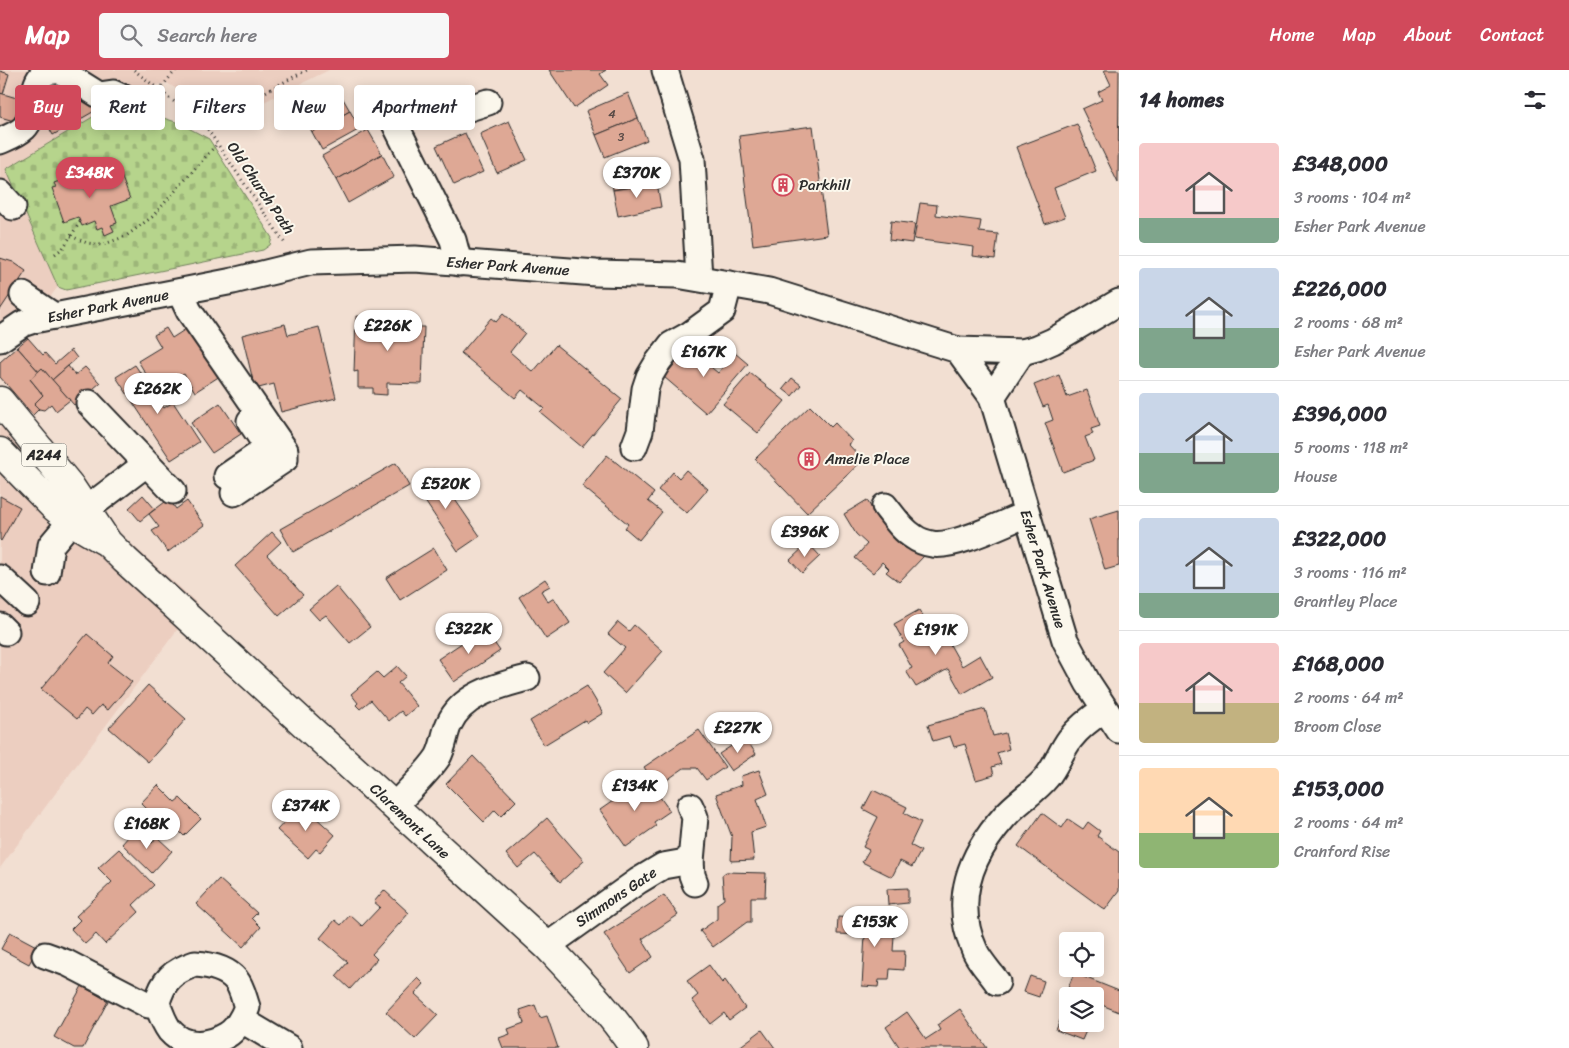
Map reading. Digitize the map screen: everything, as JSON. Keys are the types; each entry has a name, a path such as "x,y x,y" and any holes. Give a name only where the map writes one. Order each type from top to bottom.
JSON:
{"main road":[{"name":"Claremont Lane","path":"0,401 70,486 79,516"},
{"name":"Claremont Lane","path":"0,452 52,505 79,516 547,946 590,991 618,1024 634,1048"}],"street":[{"path":"0,141 25,128 33,109 33,99 39,80 44,71 59,70 91,90"},
{"path":"665,70 692,159 699,278"},
{"path":"459,262 453,240 387,109 439,112 463,110 488,102"},
{"name":"Esher Park Avenue","path":"0,339 22,324 233,281 295,265 311,262 415,259 596,273 677,275 699,278 768,291 958,350 992,397 1065,640 1077,664 1119,730"},
{"path":"634,447 640,431 645,389 649,377 671,344 689,335 722,312 729,284"},
{"path":"180,292 189,311 285,450 285,458 230,485"},
{"path":"23,295 54,316"},
{"path":"958,350 1022,352 1053,341 1119,302"},
{"path":"992,397 1022,352"},
{"path":"89,404 174,491"},
{"path":"47,573 51,544 79,516 146,464"},
{"path":"885,506 913,536 931,544 957,541 1026,514"},
{"path":"0,578 27,603"},
{"path":"394,806 438,756 444,744 449,723 466,702 483,692 526,678"},
{"path":"997,982 976,953 966,928 967,881 976,856 988,836 1006,814 1046,778 1070,739 1086,721 1105,710"},
{"name":"Simmons Gate","path":"547,946 584,918 644,877 664,866 693,872 695,817 690,806"},
{"path":"45,955 67,964 148,1006 157,1003"},
{"path":"195,964 208,965 223,970 237,981 248,1007 242,1020 228,1034 206,1044 184,1042 170,1031 157,1003 160,988 168,978 181,968 195,964"},
{"path":"242,1020 289,1048"}],"path":[{"name":"Old Church Path","path":"134,70 153,85"},
{"path":"163,85 176,70"},
{"path":"264,93 308,70"},
{"name":"Old Church Path","path":"165,95 175,103"},
{"name":"Old Church Path","path":"208,130 288,248 295,265"},
{"path":"71,236 87,243 102,245 126,236 152,217 217,144"},
{"path":"55,254 63,248 80,222"}],"shaded area":[{"path":"0,70 329,70 298,85 274,85 274,97 264,102 264,85 175,85 175,88 167,83 157,85 91,85 91,118 81,124 81,85 15,85 15,130 71,130 6,169 58,287 22,331 0,352"},
{"path":"0,388 118,532 197,603 0,868"}],"green space":[{"path":"91,118 91,130 165,130 165,119 175,122 175,130 192,130 209,139 272,238 270,245 263,250 66,290 58,287 6,169 71,130 81,130 81,124"}],"building":[{"path":"549,70 606,70 600,74 608,85 574,108"},
{"path":"1104,70 1119,70 1118,183 1082,109 1102,100 1098,92 1111,85"},
{"path":"0,71 9,74 3,94 0,93"},
{"path":"0,93 15,98 14,121 0,117"},
{"path":"91,93 91,113 81,119 81,99"},
{"path":"628,93 638,118 596,135 586,111"},
{"path":"344,100 350,111 344,114"},
{"path":"350,111 354,118 354,130 358,130 322,150 312,132 316,130 344,130 344,114"},
{"path":"638,118 647,140 605,157 596,135"},
{"path":"509,121 527,160 497,173 480,134"},
{"path":"1077,124 1096,171 1054,188 1065,217 1045,224 1016,147"},
{"name":"Parkhill","path":"813,126 827,235 753,245 739,136"},
{"path":"50,130 62,130 53,135"},
{"path":"368,130 382,154 336,180 322,156"},
{"path":"465,133 483,172 454,185 436,146"},
{"path":"382,154 394,177 348,203 336,180"},
{"path":"653,161 657,183 613,190 610,168"},
{"path":"96,167 102,182 121,175 130,199 111,206 117,223 111,225 114,231 105,235 102,227 97,229 94,221 82,226 78,217 64,222 52,188 56,187 54,183"},
{"path":"657,183 661,207 618,216 613,190"},
{"path":"920,203 937,205 936,215 981,221 979,232 998,234 995,259 973,256 974,247 914,239"},
{"path":"891,221 915,224 912,243 889,240"},
{"path":"0,258 13,262 26,271 0,310"},
{"path":"377,313 396,313 396,318 408,319 408,327 424,327 422,384 387,383 387,395 373,394 373,388 358,388 358,371 354,372 356,316 377,317"},
{"path":"503,314 525,333 510,352 533,372 556,345 622,399 582,447 540,412 544,408 522,390 515,398 461,353 491,318 496,322"},
{"path":"285,324 288,335 319,327 336,398 281,412 274,384 255,389 242,335"},
{"path":"189,327 220,376 195,392 184,374 157,392 138,361 161,347 154,335 166,328 172,338"},
{"path":"28,338 43,355 45,353 55,364 71,350 77,358 52,380 42,368 39,372 17,347"},
{"path":"17,347 39,372 30,379 43,395 34,404 39,409 33,415 0,377 0,362"},
{"path":"688,348 718,373 735,353 748,364 706,413 664,377"},
{"path":"135,365 164,408 173,402 199,442 171,460 116,377"},
{"path":"68,366 75,375 85,367 100,383 74,405 52,380"},
{"path":"42,368 70,400 56,411 51,404 44,410 39,409 34,404 43,395 30,379"},
{"path":"750,373 785,401 758,433 723,404"},
{"path":"1059,375 1067,397 1087,390 1100,426 1091,429 1093,434 1085,437 1094,460 1063,472 1045,423 1053,420 1048,405 1043,407 1034,385"},
{"path":"792,378 801,385 792,396 783,389"},
{"path":"220,403 241,434 212,453 191,423"},
{"name":"Amelie Place","path":"810,406 831,427 835,423 852,441 848,444 863,460 807,513 755,459"},
{"path":"607,455 654,493 648,501 662,512 639,540 625,528 628,524 582,486"},
{"path":"396,463 409,486 293,552 280,529"},
{"path":"434,469 480,536 458,551 413,483"},
{"path":"686,470 708,489 687,513 658,490 673,472 679,478"},
{"path":"143,495 155,509 140,521 129,508"},
{"path":"0,496 20,507 1,541 0,540"},
{"path":"169,499 176,509 187,501 204,525 168,552 152,531 159,527 149,514"},
{"path":"867,500 878,520 882,523 886,519 913,543 924,556 899,582 886,572 889,569 882,562 873,573 855,558 867,544 856,534 844,514"},
{"path":"1119,510 1119,566 1105,570 1089,519"},
{"path":"272,532 281,542 267,555 303,595 279,616 235,566"},
{"path":"808,543 820,556 802,573 790,560"},
{"path":"434,548 447,570 400,600 386,578"},
{"path":"545,579 550,586 541,591 548,602 554,598 570,623 546,639 519,597"},
{"path":"336,586 370,627 350,643 326,615 319,620 309,609"},
{"path":"919,610 935,637 943,632 962,666 980,655 992,677 962,694 948,669 916,687 906,671 912,668 899,645 904,642 894,624"},
{"path":"618,622 629,631 634,625 663,651 625,693 603,673 625,648 608,634"},
{"path":"484,628 500,651 454,682 438,659"},
{"path":"87,634 113,656 108,663 132,682 108,710 101,705 92,715 85,709 77,719 41,689"},
{"path":"397,666 406,676 398,683 417,706 405,716 401,711 389,721 371,700 360,709 351,694 377,672 383,678"},
{"path":"148,685 186,719 148,762 109,728"},
{"path":"587,686 603,713 587,723 585,720 544,745 530,721"},
{"path":"985,709 993,736 1005,733 1009,749 997,753 1001,764 992,767 994,775 976,780 965,744 954,747 950,736 933,741 928,725"},
{"path":"699,730 725,767 706,780 697,768 684,768 657,787 644,767"},
{"path":"745,737 756,754 731,771 719,754"},
{"path":"473,756 516,801 501,816 495,810 484,822 446,784"},
{"path":"759,770 768,794 757,799 766,827 751,832 754,860 731,861 732,837 716,794 742,785 741,776"},
{"path":"646,778 670,811 654,822 656,826 626,847 600,810"},
{"path":"158,785 175,802 180,798 201,819 184,836 172,824 167,829 141,803"},
{"path":"873,790 907,807 904,813 921,822 910,845 921,851 912,867 900,861 892,877 862,862 869,850 863,847 878,817 863,809"},
{"path":"301,804 335,835 320,852 316,849 308,858 277,830"},
{"path":"1042,813 1062,828 1068,819 1083,829 1088,822 1100,831 1097,836 1119,852 1119,891 1105,910 1018,846"},
{"path":"547,818 584,861 560,882 535,854 518,868 506,854"},
{"path":"136,828 152,843 157,837 172,851 152,873 122,844"},
{"path":"119,849 154,885 133,905 139,912 105,944 96,934 85,944 71,929 80,920 76,916 112,882 98,868"},
{"path":"726,872 766,873 765,897 751,897 751,922 747,922 713,947 700,931 717,919 717,904 724,899 722,875"},
{"path":"219,879 257,913 252,918 261,927 243,947 196,904"},
{"path":"908,888 908,903 888,905 887,889"},
{"path":"384,890 409,913 372,954 377,959 350,989 336,976 348,962 320,938 335,920 341,925 350,915 362,926 380,907 374,902"},
{"path":"664,895 678,915 642,939 653,957 630,973 604,934"},
{"path":"838,917 895,921 893,951 905,951 904,970 890,969 889,980 879,980 878,987 862,986 865,935 837,934"},
{"path":"10,932 38,947 29,964 1,949"},
{"path":"709,965 722,983 725,980 745,1008 729,1020 724,1013 710,1024 692,1000 698,995 687,981"},
{"path":"1030,976 1044,981 1039,997 1024,992"},
{"path":"1072,977 1084,977 1119,991 1119,1012 1104,1006 1104,987 1068,987"},
{"path":"418,978 424,984 415,994 438,1015 415,1039 386,1012"},
{"path":"82,986 108,1001 83,1048 74,1048 54,1037"},
{"path":"535,1005 540,1018 547,1016 558,1048 503,1048 499,1038 510,1034 508,1029 524,1023 520,1010"},
{"path":"960,1009 987,1048 909,1048 907,1046 900,1048 886,1027 907,1012 926,1039 940,1030 937,1025"},
{"path":"762,1030 775,1048 738,1048"},
{"path":"1061,1032 1086,1032 1082,1040"}],"place":[{"name":"Parkhill","path":"783,185"},
{"name":"Amelie Place","path":"809,459"}]}
